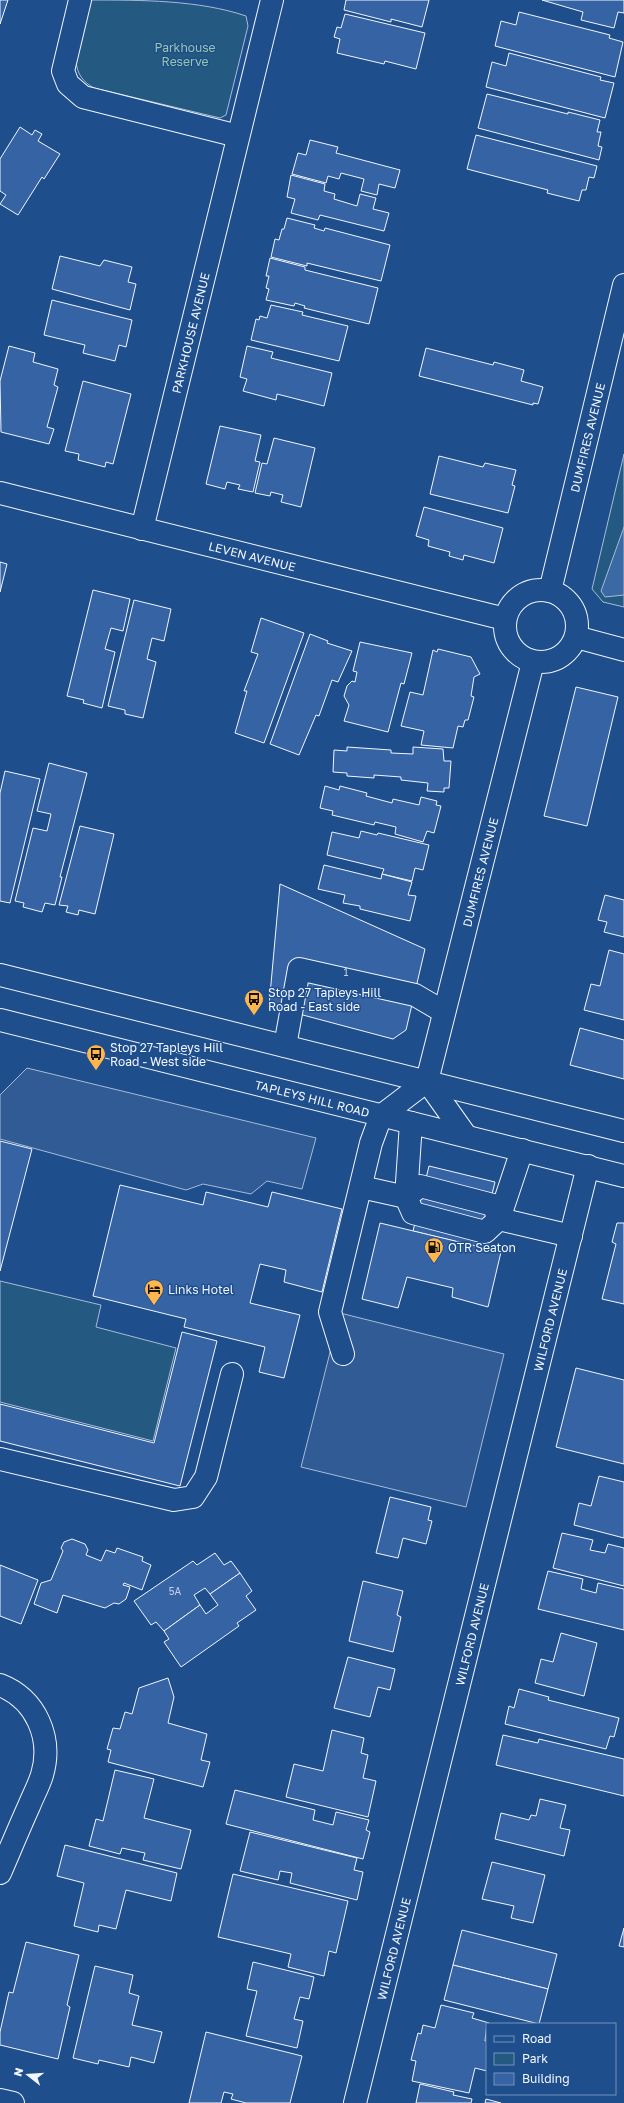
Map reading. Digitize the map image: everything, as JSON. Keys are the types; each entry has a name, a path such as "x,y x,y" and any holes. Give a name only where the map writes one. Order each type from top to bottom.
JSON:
{"street":[{"path":"80,0 63,71 68,84 83,97 238,136"},
{"name":"PARKHOUSE AVENUE","path":"142,529 238,136 267,1"},
{"name":"DUMFIRES AVENUE","path":"550,590 624,285"},
{"name":"LEVEN AVENUE","path":"0,493 505,619"},
{"path":"550,590 561,595 570,604 575,614 578,626 576,637 571,647 559,658 543,663 533,662 522,658 513,650 507,641 504,630 505,619 509,608 517,598 527,592 550,590"},
{"path":"576,637 624,650"},
{"name":"DUMFIRES AVENUE","path":"427,1081 533,662"},
{"path":"285,1046 299,968 415,995 444,1012"},
{"path":"0,975 624,1131"},
{"name":"TAPLEYS HILL ROAD","path":"0,1020 624,1176"},
{"path":"344,1354 330,1312 371,1143 381,1116 427,1081"},
{"path":"427,1081 466,1136"},
{"path":"411,1123 406,1197 413,1213 485,1232 499,1219 522,1150"},
{"name":"WILFORD AVENUE","path":"355,2103 528,1399 588,1166"},
{"path":"361,1187 406,1197"},
{"path":"499,1219 571,1236"},
{"path":"0,1459 174,1500 193,1496 206,1477 232,1374"},
{"path":"0,1685 8,1688 25,1701 39,1717 46,1746 43,1774 0,1873"},
{"path":"0,2100 13,2103"}],"green space":[{"name":"Parkhouse Reserve","path":"90,0 170,2 209,7 246,16 248,26 226,115 220,118 94,88 87,83 79,74 76,61"},
{"path":"624,454 624,607 603,602 592,589"},
{"path":"0,1281 101,1305 96,1327 176,1348 153,1441 0,1402"}],"shaded area":[{"path":"624,527 624,595 605,597 601,591"},
{"path":"27,1068 316,1138 302,1189 267,1181 251,1194 203,1184 186,1190 0,1139 0,1095"},
{"path":"340,1313 504,1354 466,1507 301,1467"}],"building":[{"path":"0,0 8,0 0,24"},
{"path":"346,0 429,0 422,27 391,19 391,22 344,10"},
{"path":"542,0 624,0 624,13 618,12 614,28 581,20 583,12"},
{"path":"519,12 610,35 609,38 623,42 615,77 495,46 501,21 516,25"},
{"path":"345,14 425,33 416,69 385,61 384,64 337,53 340,39 334,37 337,27 341,28"},
{"path":"509,53 601,77 600,80 614,83 605,118 486,87 492,62 506,66"},
{"path":"487,94 568,114 568,112 600,120 597,132 601,132 598,146 602,147 599,160 478,128"},
{"path":"20,127 32,135 35,130 42,134 38,141 60,154 44,179 42,177 18,215 0,204 6,195 0,191 0,159"},
{"path":"476,135 597,166 594,178 589,177 586,190 582,190 579,201 547,193 548,190 467,169"},
{"path":"310,140 338,147 336,153 400,170 395,188 379,184 377,195 361,191 364,179 341,173 339,179 328,176 326,183 292,174 298,153 306,155"},
{"path":"291,175 325,184 324,191 335,194 334,199 357,206 360,194 376,198 373,209 389,213 384,231 320,215 318,220 291,213 295,199 287,197"},
{"path":"287,218 315,225 314,228 324,231 325,228 390,245 381,281 307,263 307,266 271,257 275,239 279,240"},
{"path":"60,256 100,266 104,260 132,267 128,282 136,284 130,310 52,289"},
{"path":"270,258 305,267 305,270 378,288 369,324 304,308 305,306 295,303 294,306 266,300 269,289 266,288 269,276 266,276"},
{"path":"52,300 132,320 126,347 119,345 115,361 83,353 85,345 44,335"},
{"path":"271,305 303,312 302,315 348,326 339,361 251,340 256,319 259,320 260,316 267,318"},
{"path":"9,346 35,353 33,362 58,369 54,385 58,387 47,427 54,429 49,444 1,432 0,381"},
{"path":"247,346 273,352 271,358 332,373 324,406 277,394 276,400 243,391 247,379 240,377"},
{"path":"426,348 493,365 494,362 524,370 521,381 543,387 538,404 533,403 533,405 419,376"},
{"path":"83,381 131,394 113,464 106,462 105,467 78,460 79,454 65,451"},
{"path":"220,426 261,435 255,461 260,462 253,492 238,489 240,485 227,482 225,489 206,484"},
{"path":"274,438 315,448 301,507 281,502 283,495 271,492 270,496 255,493 262,463 267,464"},
{"path":"439,456 483,467 485,463 516,470 512,485 515,486 508,513 430,494"},
{"path":"424,507 503,528 494,563 464,555 463,560 449,556 450,552 428,546 429,540 416,536"},
{"path":"0,562 7,564 0,592"},
{"path":"93,590 130,599 123,631 111,628 105,649 115,652 102,708 83,703 84,700 67,696"},
{"path":"134,600 171,609 164,641 152,638 147,659 156,662 143,718 125,714 125,710 108,706"},
{"path":"261,618 304,633 264,743 235,733 247,691 244,691 258,654 251,652"},
{"path":"310,634 328,641 327,643 352,651 338,682 332,680 319,716 316,715 299,755 270,744"},
{"path":"360,642 412,653 404,684 401,683 388,732 344,721 349,705 344,696 347,686 352,681 355,682 357,672 353,671"},
{"path":"438,649 471,657 480,674 474,677 471,696 474,697 468,720 465,720 463,727 458,726 453,748 421,745 424,731 401,726 410,692 423,695 433,650 437,652"},
{"path":"576,687 618,697 587,826 544,816"},
{"path":"347,747 391,750 391,753 413,754 413,747 443,749 444,761 451,761 449,788 444,788 444,792 427,791 428,783 401,780 401,777 374,775 374,778 347,776 347,773 333,772 334,750 347,751"},
{"path":"49,763 87,773 60,877 62,877 55,905 45,903 42,912 23,907 24,903 15,901 33,828 47,831 51,814 37,811"},
{"path":"5,771 40,779 10,903 0,901 0,793"},
{"path":"325,786 339,790 340,786 367,793 366,796 392,803 393,799 419,805 421,797 437,801 436,805 441,806 434,833 427,831 423,842 395,834 396,827 375,822 374,825 332,815 333,811 320,808"},
{"path":"80,826 114,834 95,914 79,910 78,915 66,912 68,906 59,905"},
{"path":"361,831 377,835 378,833 429,845 423,870 415,868 412,881 382,874 384,869 327,855 332,832 359,838"},
{"path":"324,865 381,879 382,874 412,882 408,895 416,896 410,921 360,909 360,906 343,903 345,895 318,889"},
{"path":"280,884 425,949 406,1030 393,1039 269,1006"},
{"path":"605,895 624,900 624,937 604,932 607,922 598,920"},
{"path":"609,950 624,954 624,1020 584,1010 591,984 600,986"},
{"path":"580,1028 624,1040 624,1079 570,1065"},
{"path":"0,1141 32,1149 0,1271"},
{"path":"429,1166 495,1182 479,1247 413,1231"},
{"path":"120,1185 203,1205 206,1192 268,1207 272,1192 342,1209 322,1292 284,1282 286,1270 260,1264 250,1303 300,1315 284,1378 259,1372 265,1347 184,1327 186,1319 93,1296"},
{"name":"OTR Seaton","path":"380,1223 501,1252 488,1307 452,1297 453,1288 407,1277 398,1308 362,1299"},
{"path":"617,1223 624,1223 624,1304 602,1299 616,1244 612,1242"},
{"path":"182,1332 217,1341 180,1486 0,1441 0,1404 154,1443"},
{"path":"576,1368 624,1380 624,1464 556,1447"},
{"path":"599,1476 624,1482 624,1538 574,1525 579,1503 591,1506"},
{"path":"390,1497 431,1507 428,1520 432,1521 426,1544 403,1538 398,1558 376,1553"},
{"path":"562,1533 593,1540 590,1550 605,1553 608,1544 624,1548 624,1586 553,1568"},
{"path":"72,1539 85,1544 88,1550 86,1555 101,1561 106,1550 115,1553 117,1548 143,1557 142,1561 151,1565 142,1590 124,1583 123,1585 130,1587 126,1599 119,1604 114,1603 105,1608 63,1595 57,1613 34,1604 41,1583 51,1580 63,1551 61,1548 64,1542"},
{"path":"215,1553 224,1565 231,1561 240,1573 210,1594 205,1588 194,1595 200,1605 164,1631 156,1622 151,1625 134,1601 193,1561 197,1565"},
{"path":"0,1565 38,1580 21,1624 0,1616"},
{"path":"548,1571 583,1579 581,1589 596,1593 598,1583 624,1589 624,1630 538,1609"},
{"path":"240,1573 252,1591 246,1596 256,1610 237,1623 239,1626 181,1667 164,1642 169,1639 164,1631 200,1605 206,1614 218,1605 210,1594"},
{"path":"363,1581 403,1591 397,1615 401,1617 393,1652 349,1641"},
{"path":"561,1633 597,1643 584,1696 535,1683 541,1659 553,1662"},
{"path":"348,1657 395,1669 390,1690 378,1687 370,1717 334,1708"},
{"path":"168,1678 174,1697 168,1723 207,1734 201,1760 210,1762 203,1787 108,1762 111,1750 107,1749 113,1728 120,1729 125,1712 132,1714 139,1688"},
{"path":"519,1689 549,1697 548,1700 619,1718 614,1737 610,1736 606,1749 505,1724 509,1706 514,1708"},
{"path":"332,1730 364,1738 361,1753 368,1755 363,1778 376,1781 368,1817 286,1797 294,1764 323,1771"},
{"path":"503,1735 538,1743 539,1739 624,1759 624,1796 496,1765"},
{"path":"115,1770 154,1779 144,1818 191,1830 181,1869 143,1860 145,1853 122,1848 120,1854 89,1846 96,1819 103,1821"},
{"path":"235,1790 315,1810 313,1820 333,1825 336,1812 369,1820 366,1830 370,1832 363,1859 226,1824"},
{"path":"540,1799 566,1805 560,1828 570,1830 564,1856 495,1839 501,1813 529,1820 531,1815 536,1816"},
{"path":"250,1832 357,1858 354,1870 363,1872 357,1900 290,1883 292,1873 280,1871 278,1880 240,1871"},
{"path":"65,1845 177,1873 171,1901 126,1890 116,1929 99,1925 98,1932 74,1926 84,1883 57,1876"},
{"path":"492,1862 545,1875 533,1923 511,1918 514,1906 482,1899"},
{"path":"233,1874 348,1901 336,1953 329,1951 324,1976 288,1967 291,1954 218,1937"},
{"path":"624,1928 624,1947 619,1946"},
{"path":"462,1930 557,1954 548,1989 453,1965"},
{"path":"26,1942 79,1955 67,2005 70,2007 58,2059 0,2045 0,2032 9,1992 13,1993"},
{"path":"253,1962 314,1977 309,1999 300,1997 294,2019 303,2021 297,2048 246,2036 257,1991 247,1989"},
{"path":"453,1965 548,1989 539,2023 444,2000"},
{"path":"95,1966 133,1975 129,1993 139,1996 132,2025 162,2032 154,2063 131,2057 129,2067 99,2060 98,2064 73,2058"},
{"path":"441,2005 474,2013 472,2018 489,2023 486,2023 486,2071 475,2068 469,2093 412,2081 416,2061 411,2060 418,2033 421,2034 423,2025 435,2028"},
{"path":"206,2032 302,2056 290,2103 246,2103 231,2099 233,2094 224,2092 221,2103 189,2103"},
{"path":"420,2084 454,2092 453,2095 472,2099 471,2103 416,2103"},
{"path":"486,2099 501,2103 485,2103"}],"place":[{"name":"Stop 27 Tapleys Hill Road - East side","path":"254,1016"},
{"name":"Stop 27 Tapleys Hill Road - West side","path":"96,1071"},
{"name":"OTR Seaton","path":"434,1264"},
{"name":"Links Hotel","path":"154,1306"}]}
